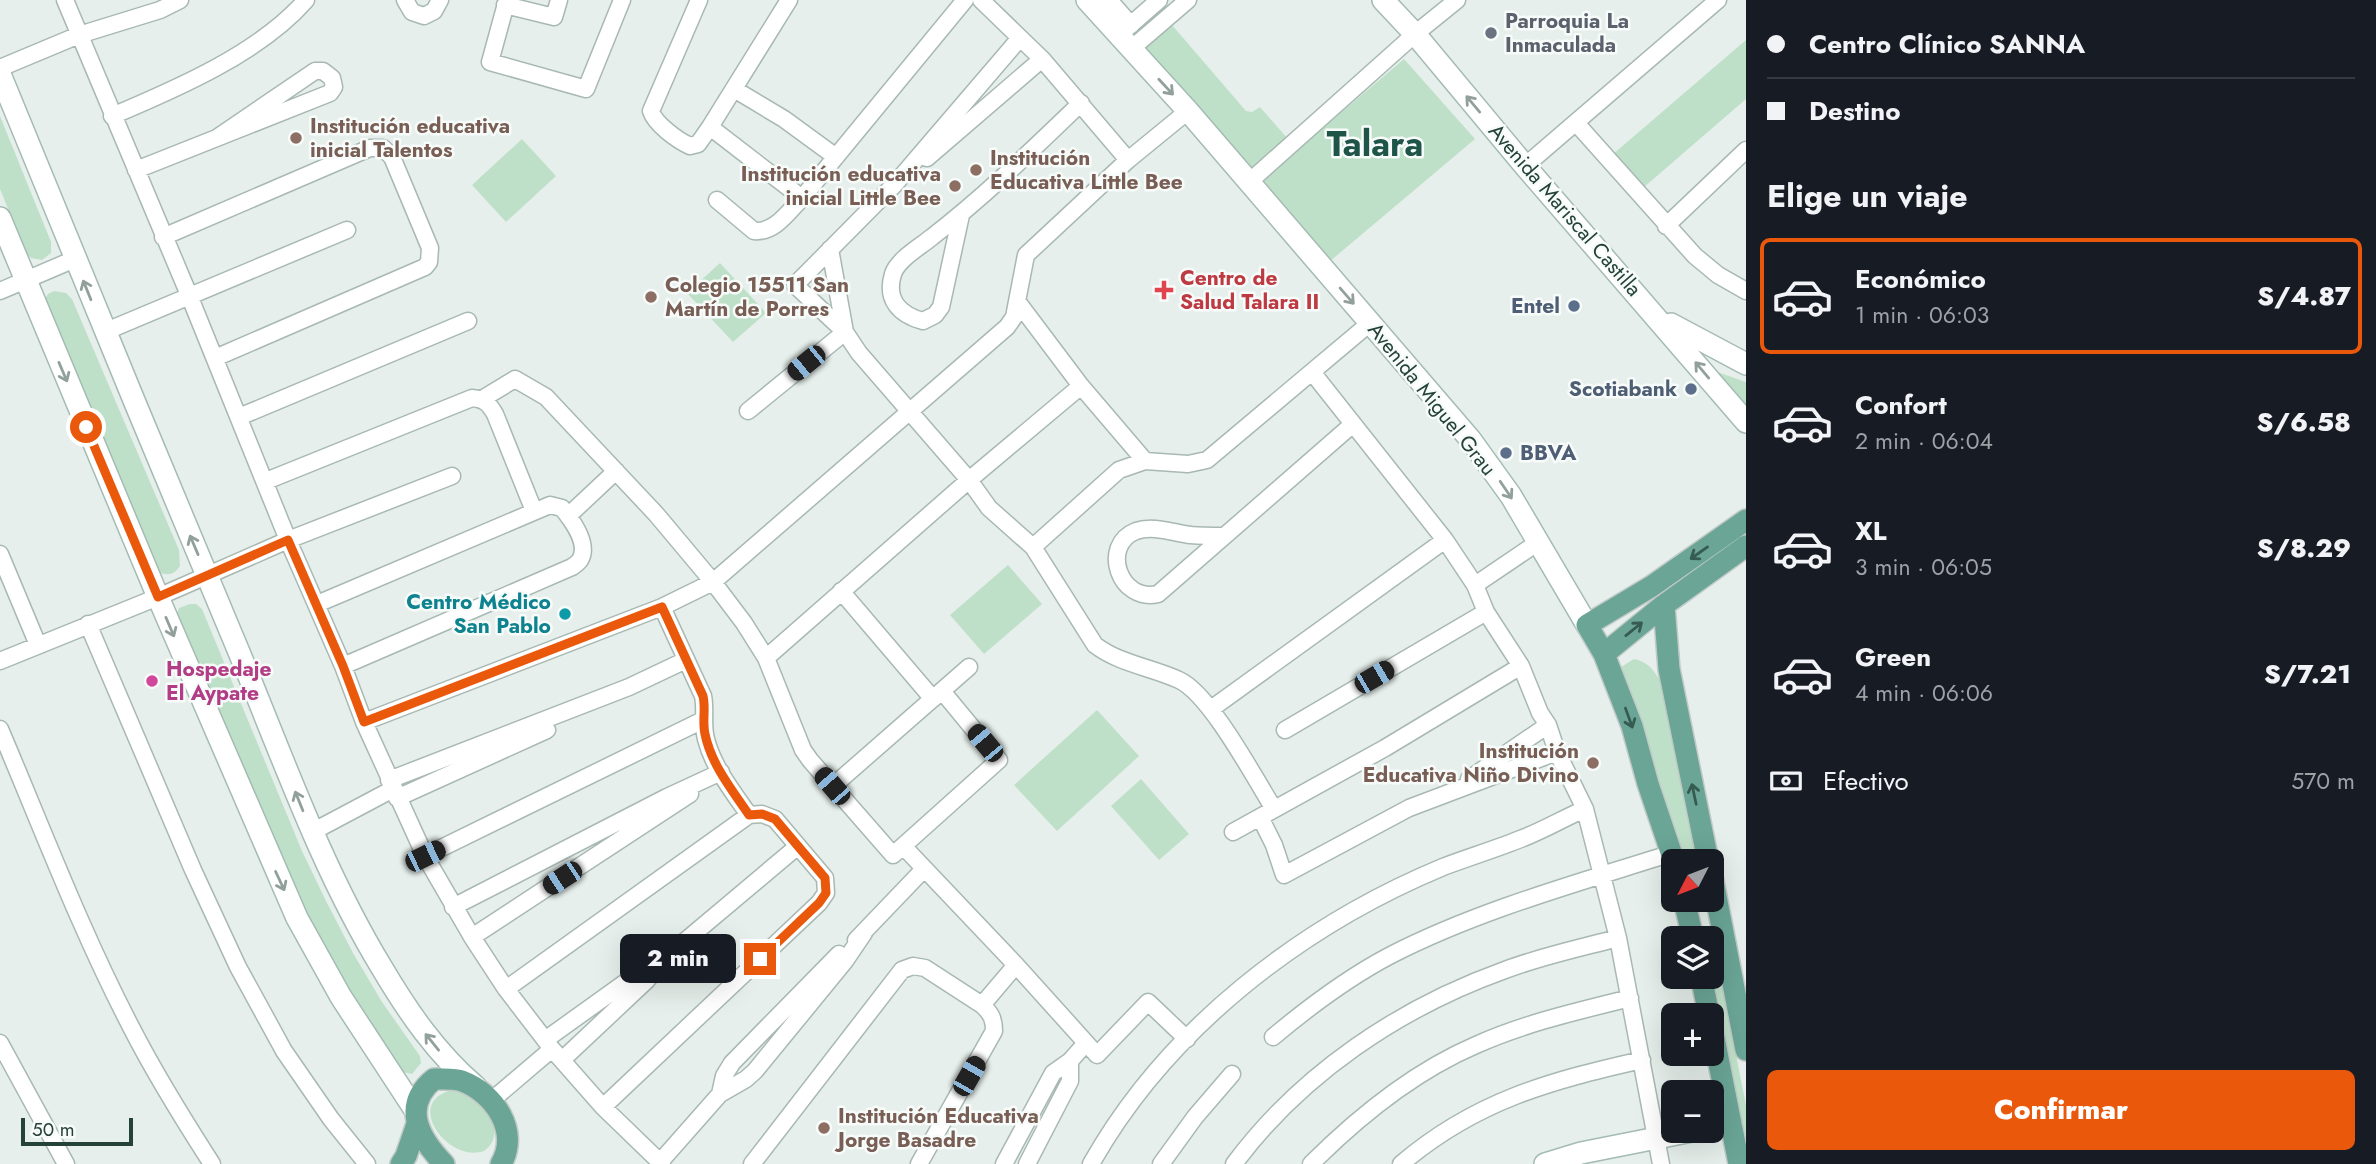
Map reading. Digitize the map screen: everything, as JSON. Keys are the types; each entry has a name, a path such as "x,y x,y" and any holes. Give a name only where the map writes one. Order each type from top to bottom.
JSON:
{"main road":[{"name":"Avenida Miguel Grau","path":"1087,0 1127,36 1248,183 1470,439 1511,496 1604,654 1632,726 1670,849"},
{"name":"Avenida Mariscal Castilla","path":"1383,0 1746,422"},
{"path":"0,74 312,832 354,920 398,995 452,1066 486,1095 501,1114 509,1142 521,1164"},
{"path":"0,218 158,597 297,918 341,997 416,1117 429,1148 443,1164"},
{"path":"1655,315 1696,340 1746,364"},
{"path":"1587,625 1652,586 1746,520"},
{"path":"1604,654 1664,605 1746,546"},
{"path":"1664,605 1669,669 1706,849"},
{"path":"1689,919 1719,913 1746,1049"},
{"path":"401,1164 406,1156 419,1095 424,1087 434,1079 460,1080 486,1095"},
{"path":"1724,1132 1740,1164"},
{"path":"1545,1164 1581,1153 1661,1137"},
{"path":"501,1164 509,1142"}],"street":[{"path":"65,0 364,722 425,856 453,907 506,989 553,1050 603,1107 661,1163 720,1094 724,1076 732,1063 839,954 864,933 924,869"},
{"path":"0,68 79,34 160,10 180,0"},
{"path":"112,116 187,82 235,56 272,31 306,0"},
{"path":"405,0 412,12 424,16 434,11 440,0"},
{"path":"559,0 554,17 506,3 490,62 586,89 622,0"},
{"path":"701,0 651,107 651,114 690,146 698,144 710,127 789,0"},
{"path":"718,200 748,227 761,232 769,230 802,198 965,0"},
{"path":"981,0 1042,59 1128,160"},
{"path":"1109,0 1127,36"},
{"path":"1127,36 1159,0"},
{"path":"1127,36 1188,0"},
{"path":"1248,183 1457,0"},
{"path":"1525,166 1718,0"},
{"path":"1020,38 895,184 795,285 845,332 969,480 989,508 1033,547 1095,645 1107,655 1178,679 1190,686 1211,709 1267,813 1284,875 1409,808 1557,752"},
{"path":"895,184 1042,59"},
{"path":"136,170 330,93 334,87 332,78 323,71 315,71 218,137"},
{"path":"734,89 836,157"},
{"path":"961,215 941,307 935,315 923,321 908,317 897,308 891,292 894,272 906,258 961,215 1082,103"},
{"path":"364,722 662,607 713,582 1007,327 1014,317 1026,255 1128,160 1188,111"},
{"path":"1577,124 1695,257 1746,291"},
{"path":"710,127 802,198"},
{"path":"163,237 370,148 383,148 392,157 430,248 429,262 425,267 215,358"},
{"path":"1666,226 1746,150"},
{"path":"104,332 347,230"},
{"path":"830,249 845,332"},
{"path":"0,291 75,259"},
{"path":"1017,302 1081,386 1144,461"},
{"path":"239,417 468,321"},
{"path":"1033,547 1119,470 1144,461 1188,464 1207,460 1370,323"},
{"path":"748,411 845,332"},
{"path":"1312,372 1445,540 1475,585 1486,612 1521,666 1540,713 1548,725 1557,752 1585,808 1618,938 1661,1164"},
{"path":"482,399 515,379 546,397 616,471 713,582 744,623 766,658 803,750 893,855 999,760 841,591"},
{"path":"766,658 1081,386"},
{"path":"266,481 472,398 482,399 495,414 534,511"},
{"path":"1224,536 1149,529 1136,532 1121,546 1116,557 1118,570 1125,583 1136,591 1147,597 1158,594 1353,424"},
{"path":"568,516 616,471"},
{"path":"0,661 158,597 288,540 452,477"},
{"path":"317,604 550,505 562,508 580,537 583,550 580,559 572,567 343,666"},
{"path":"1211,709 1445,540"},
{"path":"1475,585 1537,543"},
{"path":"0,554 38,645"},
{"path":"662,607 703,696 703,720 709,748 749,815"},
{"path":"1285,730 1486,612"},
{"path":"88,624 192,870 238,967 284,1051 331,1119 367,1164"},
{"path":"312,832 393,789 572,719 629,687 686,660"},
{"path":"1233,832 1385,748 1521,666"},
{"path":"832,786 969,667"},
{"path":"425,856 703,720"},
{"path":"1452,792 1548,725"},
{"path":"0,729 129,1024 212,1164"},
{"path":"453,907 721,772"},
{"path":"472,937 721,772"},
{"path":"1091,1164 1117,1123 1187,1039 1259,973 1287,952 1390,892 1442,868 1524,838 1585,808"},
{"path":"506,989 749,815 762,814 775,819 825,878 826,893 819,903 603,1107"},
{"path":"553,1050 637,974 666,957 798,846"},
{"path":"903,846 1097,1055 1148,1002 1187,1039"},
{"path":"1273,1037 1312,1005 1391,955 1481,917 1602,875 1661,860"},
{"path":"1234,1164 1262,1130 1309,1084 1356,1046 1399,1019 1448,994 1507,969 1618,938"},
{"path":"486,1095 553,1050 646,981 666,957"},
{"path":"982,1005 1016,965"},
{"path":"752,1164 902,970 913,966 925,968 982,1005 990,1012 994,1022 994,1031 919,1164"},
{"path":"1311,1164 1374,1106 1440,1063 1522,1027 1630,998"},
{"path":"1004,1164 1053,1073 1070,1061 1086,1042"},
{"path":"0,1043 66,1164"},
{"path":"1401,1164 1441,1134 1492,1105 1549,1082 1642,1060"},
{"path":"1027,1164 1070,1081 1070,1061"},
{"path":"1161,1164 1195,1117 1232,1074"}],"green space":[{"path":"1172,25 1246,111 1252,112 1260,107 1288,139 1253,169 1245,171 1137,55"},
{"path":"1746,40 1746,99 1643,188 1612,155"},
{"path":"1404,59 1475,139 1316,273 1252,188"},
{"path":"0,116 51,242 51,253 42,260 31,258 26,253 0,189"},
{"path":"522,139 556,176 506,222 472,185"},
{"path":"720,263 766,313 733,342 687,293"},
{"path":"54,291 66,293 72,299 179,550 180,566 173,573 158,572 45,299"},
{"path":"1697,365 1746,382 1746,426"},
{"path":"1008,565 1042,604 984,654 950,615"},
{"path":"196,604 202,609 302,851 326,901 382,1002 420,1056 421,1063 412,1074 398,1071 306,919 177,614 179,608"},
{"path":"1634,659 1643,662 1661,682 1697,849 1679,849 1617,676 1621,667"},
{"path":"1097,710 1139,756 1057,831 1014,785"},
{"path":"1141,779 1189,834 1159,860 1111,806"},
{"path":"1716,989 1723,989 1746,1105 1746,1141 1724,1030 1724,1003 1719,1003"},
{"path":"459,1089 476,1097 490,1114 494,1134 484,1151 470,1152 456,1148 435,1128 431,1115 432,1103 441,1094"}],"place":[{"name":"Parroquia La Inmaculada","path":"1491,33"},
{"name":"Institución educativa inicial Talentos","path":"296,138"},
{"name":"Institución Educativa Little Bee","path":"976,170"},
{"name":"Institución educativa inicial Little Bee","path":"955,186"},
{"name":"Centro de Salud Talara II","path":"1164,290"},
{"name":"Colegio 15511 San Martín de Porres","path":"651,297"},
{"name":"Entel","path":"1574,306"},
{"name":"Scotiabank","path":"1691,389"},
{"name":"BBVA","path":"1506,453"},
{"name":"Centro Médico San Pablo","path":"565,614"},
{"name":"Hospedaje El Aypate","path":"152,681"},
{"name":"Institución Educativa Niño Divino","path":"1593,763"},
{"name":"Institución Educativa Jorge Basadre","path":"824,1128"}],"district":[{"name":"Talara","path":"1375,144"}],"route":[{"path":"86,427 158,597 288,540 343,666 364,722 662,607 703,696 706,741 721,772 749,815 762,814 775,819 825,878 826,893 819,903 760,959"}]}
